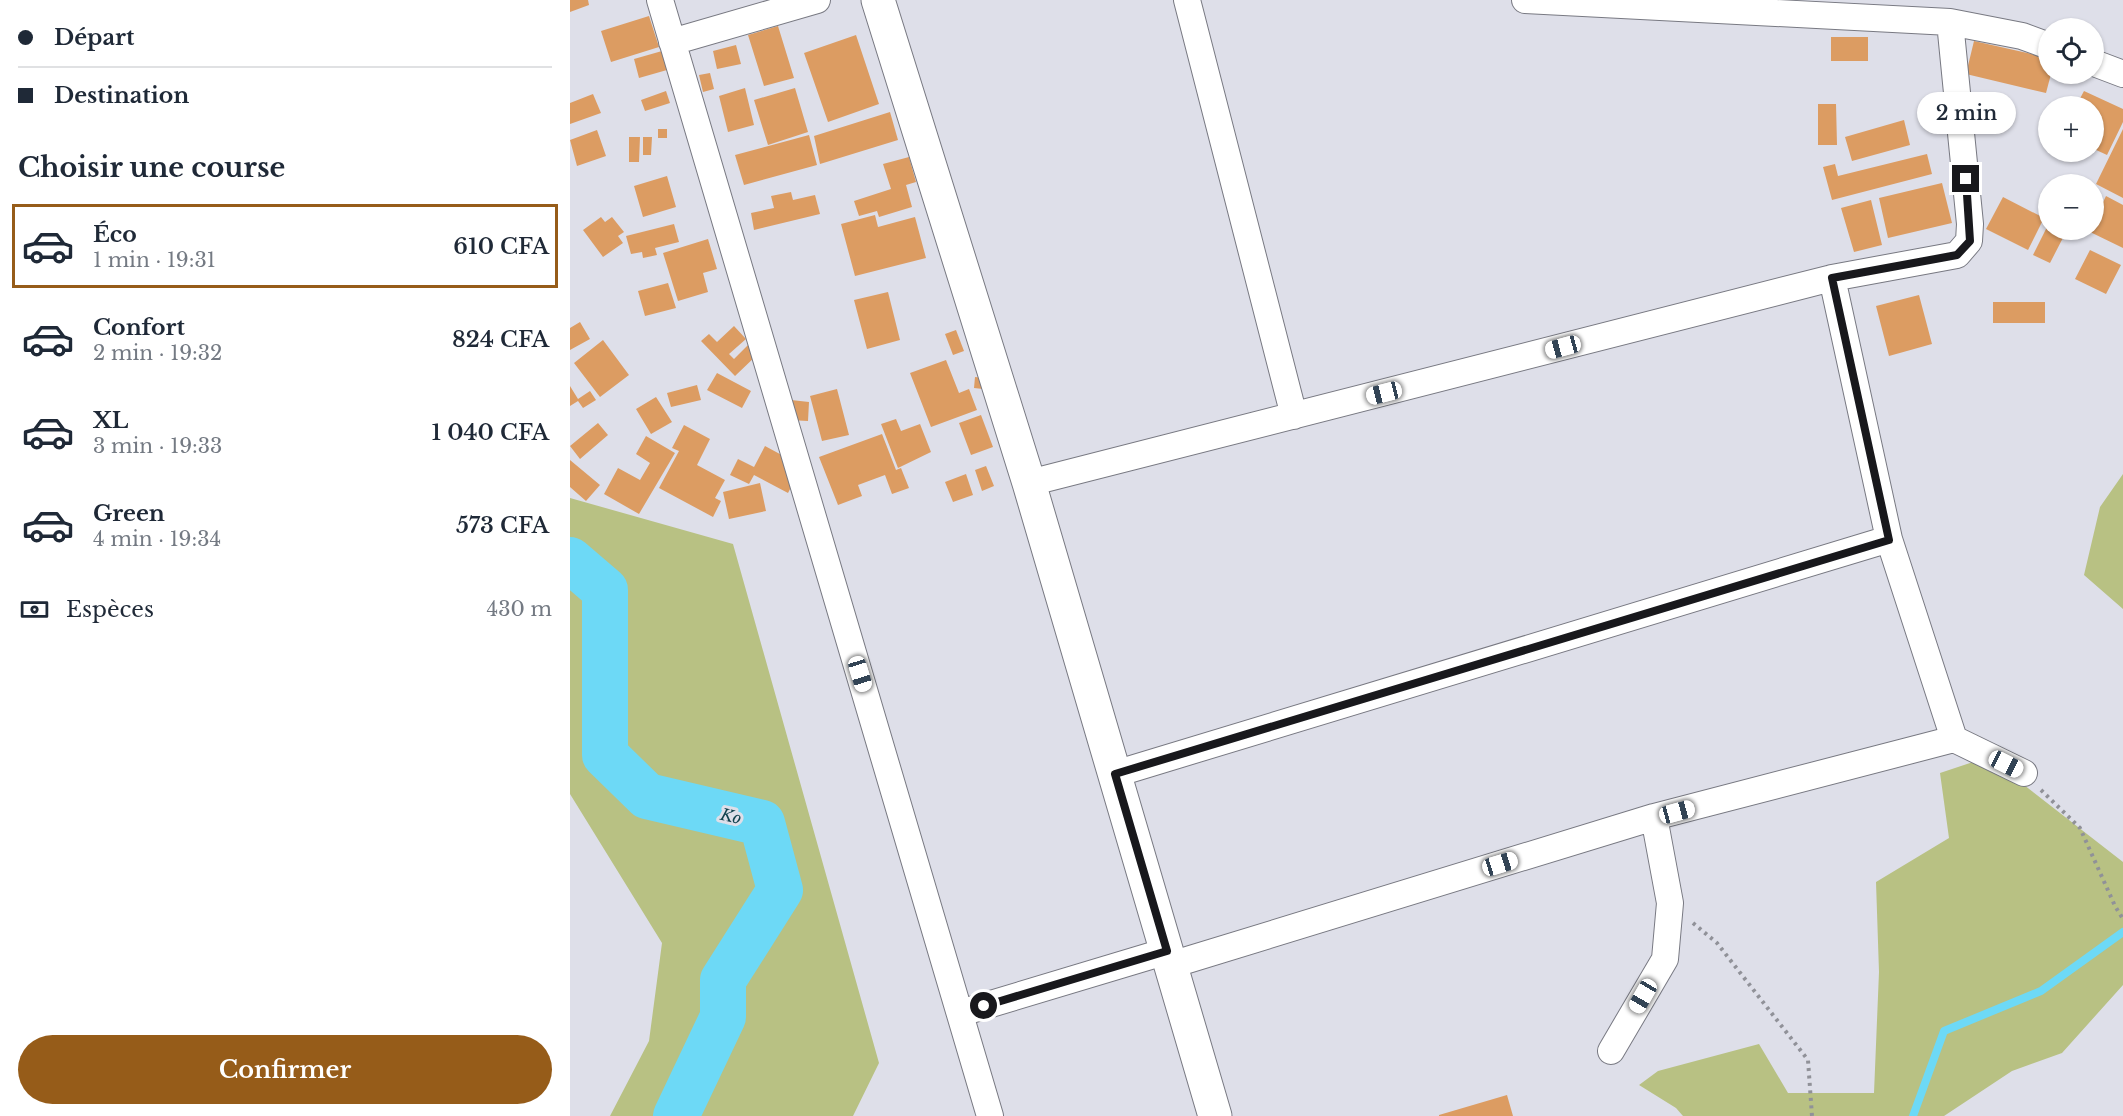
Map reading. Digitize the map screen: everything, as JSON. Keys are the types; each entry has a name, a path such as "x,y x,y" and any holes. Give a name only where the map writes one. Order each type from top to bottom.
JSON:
{"main road":[{"path":"878,0 1029,483 1215,1116"}],"street":[{"path":"660,0 990,1116"},
{"path":"672,42 817,0"},
{"path":"1187,0 1294,416"},
{"path":"1525,0 1950,21 2022,36 2038,42"},
{"path":"1029,483 1832,278 1957,255 1970,241 1970,224 1950,21"},
{"path":"2104,67 2123,74"},
{"path":"1832,278 1889,540 1954,739"},
{"path":"1115,774 1889,540"},
{"path":"961,1012 1169,958 1654,818 1954,739 2024,772"},
{"path":"1611,1051 1665,959 1670,903 1654,818"}],"path":[{"path":"2024,772 2080,828 2115,906 2123,918"},
{"path":"1670,903 1717,943 1808,1060 1812,1116"}],"green space":[{"path":"2123,474 2123,609 2084,575 2100,507"},
{"path":"570,498 733,544 879,1063 853,1116 610,1116 649,1041 662,943 570,794"},
{"path":"1988,757 2123,862 2123,985 2062,1053 2012,1071 1944,1116 1683,1116 1676,1108 1639,1085 1658,1071 1759,1044 1788,1093 1874,1093 1879,972 1876,882 1949,838 1940,773"}],"building":[{"path":"570,0 588,0 589,5 570,12"},
{"path":"649,16 659,47 611,62 601,31"},
{"path":"778,26 794,78 764,86 748,35"},
{"path":"856,35 879,104 828,122 804,53"},
{"path":"1831,37 1868,37 1868,61 1831,61"},
{"path":"1974,41 2038,56 2038,84 2048,84 2046,93 1966,74"},
{"path":"736,45 741,64 717,69 713,51"},
{"path":"662,51 667,70 639,78 634,59"},
{"path":"710,73 714,89 703,92 699,75"},
{"path":"745,88 754,125 728,132 719,96"},
{"path":"795,88 808,132 768,145 754,100"},
{"path":"666,91 670,103 645,111 641,100"},
{"path":"2084,91 2095,96 2081,96"},
{"path":"593,94 601,113 570,124 570,103"},
{"path":"2104,100 2123,109 2123,122 2107,155 2104,154"},
{"path":"1818,104 1836,104 1837,145 1818,145"},
{"path":"890,112 898,140 820,164 814,136"},
{"path":"1904,120 1910,145 1852,161 1845,137"},
{"path":"658,129 667,129 667,138 658,138"},
{"path":"2123,129 2123,198 2104,188 2104,174 2101,174"},
{"path":"597,130 606,156 577,166 570,140"},
{"path":"809,135 817,165 744,185 735,155"},
{"path":"629,137 640,137 639,162 629,162"},
{"path":"643,137 652,137 651,155 643,155"},
{"path":"1927,154 1932,174 1832,200 1823,167 1835,164 1838,176"},
{"path":"909,157 916,182 906,185 912,207 879,217 877,211 859,216 854,201 891,189 883,164"},
{"path":"667,176 676,207 643,217 634,186"},
{"path":"1942,183 1952,223 1888,238 1879,198"},
{"path":"791,192 793,200 815,195 820,214 754,230 751,213 774,208 771,196"},
{"path":"2106,196 2123,205 2123,248 2104,239 2104,200"},
{"path":"2003,197 2038,215 2038,230 2028,250 1986,229"},
{"path":"1871,200 1882,245 1854,252 1841,208"},
{"path":"875,215 878,227 915,217 926,258 855,276 841,224"},
{"path":"601,217 605,222 612,217 624,232 618,236 623,243 603,257 583,230"},
{"path":"674,224 679,242 655,248 657,255 643,258 642,252 631,254 626,236"},
{"path":"708,239 717,269 703,273 708,292 678,301 663,253"},
{"path":"2040,240 2062,240 2050,263 2033,255"},
{"path":"2090,250 2121,265 2106,294 2075,279"},
{"path":"668,283 676,308 645,316 638,291"},
{"path":"888,292 900,340 867,349 854,300"},
{"path":"1919,295 1932,344 1889,356 1876,306"},
{"path":"1993,302 2045,302 2045,323 1993,323"},
{"path":"580,322 590,339 570,350 570,328"},
{"path":"734,326 746,339 729,354 734,359 749,344 758,354 735,376 701,341 709,334 717,342"},
{"path":"956,330 964,351 953,355 945,334"},
{"path":"603,340 629,375 600,397 574,363"},
{"path":"946,360 959,393 969,389 977,410 931,427 910,373"},
{"path":"717,373 751,391 742,408 707,390"},
{"path":"975,377 984,378 983,389 974,388"},
{"path":"697,385 701,400 671,407 667,393"},
{"path":"570,386 578,399 590,391 596,400 583,408 578,401 570,406"},
{"path":"837,389 849,435 822,441 810,396"},
{"path":"656,397 672,422 651,434 636,409"},
{"path":"791,400 809,402 808,421 789,420"},
{"path":"981,415 993,447 971,455 959,423"},
{"path":"896,419 901,431 920,424 931,452 898,468 881,424"},
{"path":"598,423 608,435 580,459 570,446"},
{"path":"684,425 710,439 697,465 725,480 715,498 721,501 713,517 659,488 679,451 672,448"},
{"path":"882,434 896,470 901,468 909,488 892,494 885,475 858,485 862,496 838,505 819,457"},
{"path":"646,436 675,453 639,514 604,494 618,468 640,480 650,463 636,454"},
{"path":"765,446 802,466 788,493 754,475 749,484 730,475 738,459 754,467"},
{"path":"570,460 600,485 586,501 570,487"},
{"path":"986,466 994,486 982,491 975,470"},
{"path":"966,474 973,495 953,502 945,482"},
{"path":"760,483 766,511 729,519 723,492"},
{"path":"1507,1095 1513,1116 1439,1116 1439,1115"}],"waterway":[{"name":"Ko","path":"570,560 605,590 605,755 647,796 762,823 780,890 723,980 723,1017 676,1116"},
{"path":"1913,1116 1944,1031 2041,991 2123,932"}],"route":[{"path":"984,1006 1167,951 1115,774 1889,540 1832,278 1957,255 1970,241 1966,179"}]}
